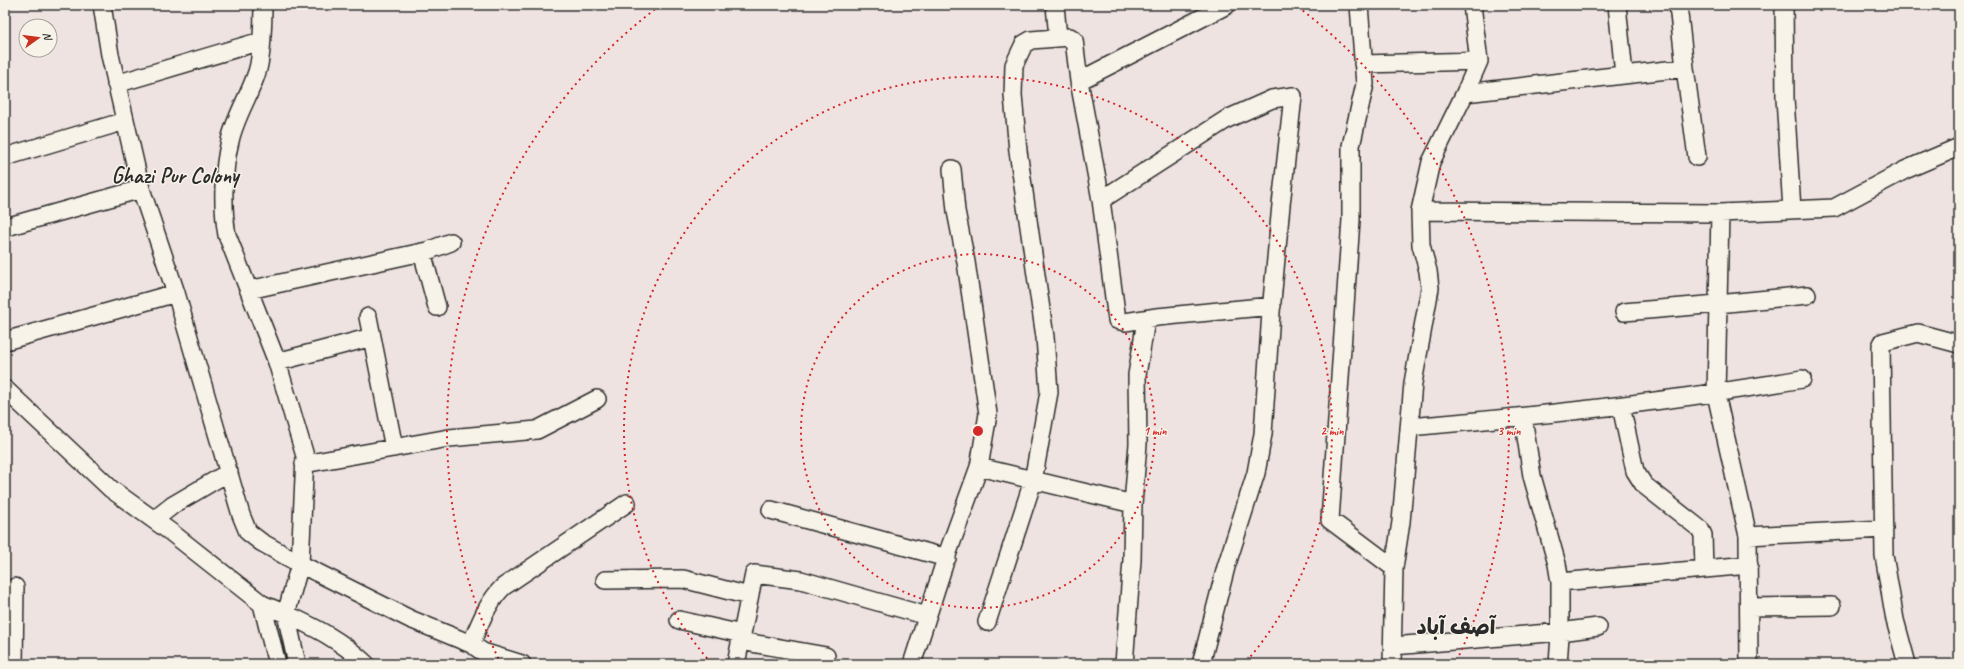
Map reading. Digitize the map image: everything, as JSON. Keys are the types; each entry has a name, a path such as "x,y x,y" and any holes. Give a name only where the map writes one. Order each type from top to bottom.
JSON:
{"street":[{"path":"102,5 116,84 141,188 176,293 228,472 241,515 248,532 261,542 300,564 410,619 471,644 483,652 522,664"},
{"path":"263,5 258,71 230,140 223,200 227,235 278,362 305,456 300,564 286,614 297,664"},
{"path":"1055,5 1058,38"},
{"path":"1079,80 1227,5"},
{"path":"1359,5 1365,84 1350,146 1351,220 1330,520 1394,568"},
{"path":"1392,664 1394,568 1401,522 1413,383 1430,288 1428,271 1422,246 1420,211 1430,162 1465,94 1479,61 1472,5"},
{"path":"1617,5 1624,75"},
{"path":"1678,5 1697,157"},
{"path":"1784,5 1785,98 1792,210"},
{"path":"987,622 1033,480 1049,392 1045,337 1018,151 1013,95 1014,65 1024,44 1031,40 1070,37 1074,40 1079,80 1101,200 1117,320 1125,322 1146,320 1156,317 1272,306"},
{"path":"116,84 261,41"},
{"path":"1363,64 1479,61"},
{"path":"1465,94 1685,68"},
{"path":"1101,200 1227,119 1272,99 1293,96 1280,205 1263,434 1256,473 1226,567 1201,664"},
{"path":"5,157 125,121"},
{"path":"1420,211 1720,213 1834,208 1905,170 1959,147"},
{"path":"912,664 946,558 979,467 988,414 966,262 956,211 952,169"},
{"path":"6,227 141,188"},
{"path":"1720,213 1716,394 1748,536 1750,664"},
{"path":"249,290 422,252 451,242"},
{"path":"422,252 437,307"},
{"path":"5,341 176,293"},
{"path":"1624,312 1807,295"},
{"path":"368,317 394,448"},
{"path":"1124,664 1132,560 1133,504 1138,444 1137,375 1146,320"},
{"path":"1907,664 1895,620 1884,555 1881,346 1883,342 1918,333 1959,344"},
{"path":"278,362 372,337"},
{"path":"1409,427 1523,417 1621,406 1716,394 1802,379"},
{"path":"5,389 112,489 262,604 322,630 348,647 366,664"},
{"path":"304,464 449,438 537,430 597,399"},
{"path":"1621,406 1635,471 1644,484 1700,529 1703,535 1704,569"},
{"path":"1523,417 1532,476 1557,564 1560,582 1560,632 1558,664"},
{"path":"979,467 1133,504"},
{"path":"154,520 173,505 228,472"},
{"path":"471,644 494,596 503,588 627,503"},
{"path":"771,510 946,558"},
{"path":"1748,536 1884,529"},
{"path":"1560,582 1748,565"},
{"path":"736,664 754,574 801,580 927,616"},
{"path":"605,580 683,578 750,596"},
{"path":"14,664 15,587"},
{"path":"262,604 277,664"},
{"path":"1749,607 1832,606"},
{"path":"679,620 741,638 826,656"},
{"path":"1393,646 1560,632 1598,627"}],"district":[{"name":"Ghazi Pur Colony","path":"175,176"},
{"name":"آصف آباد","path":"1456,627"}]}
